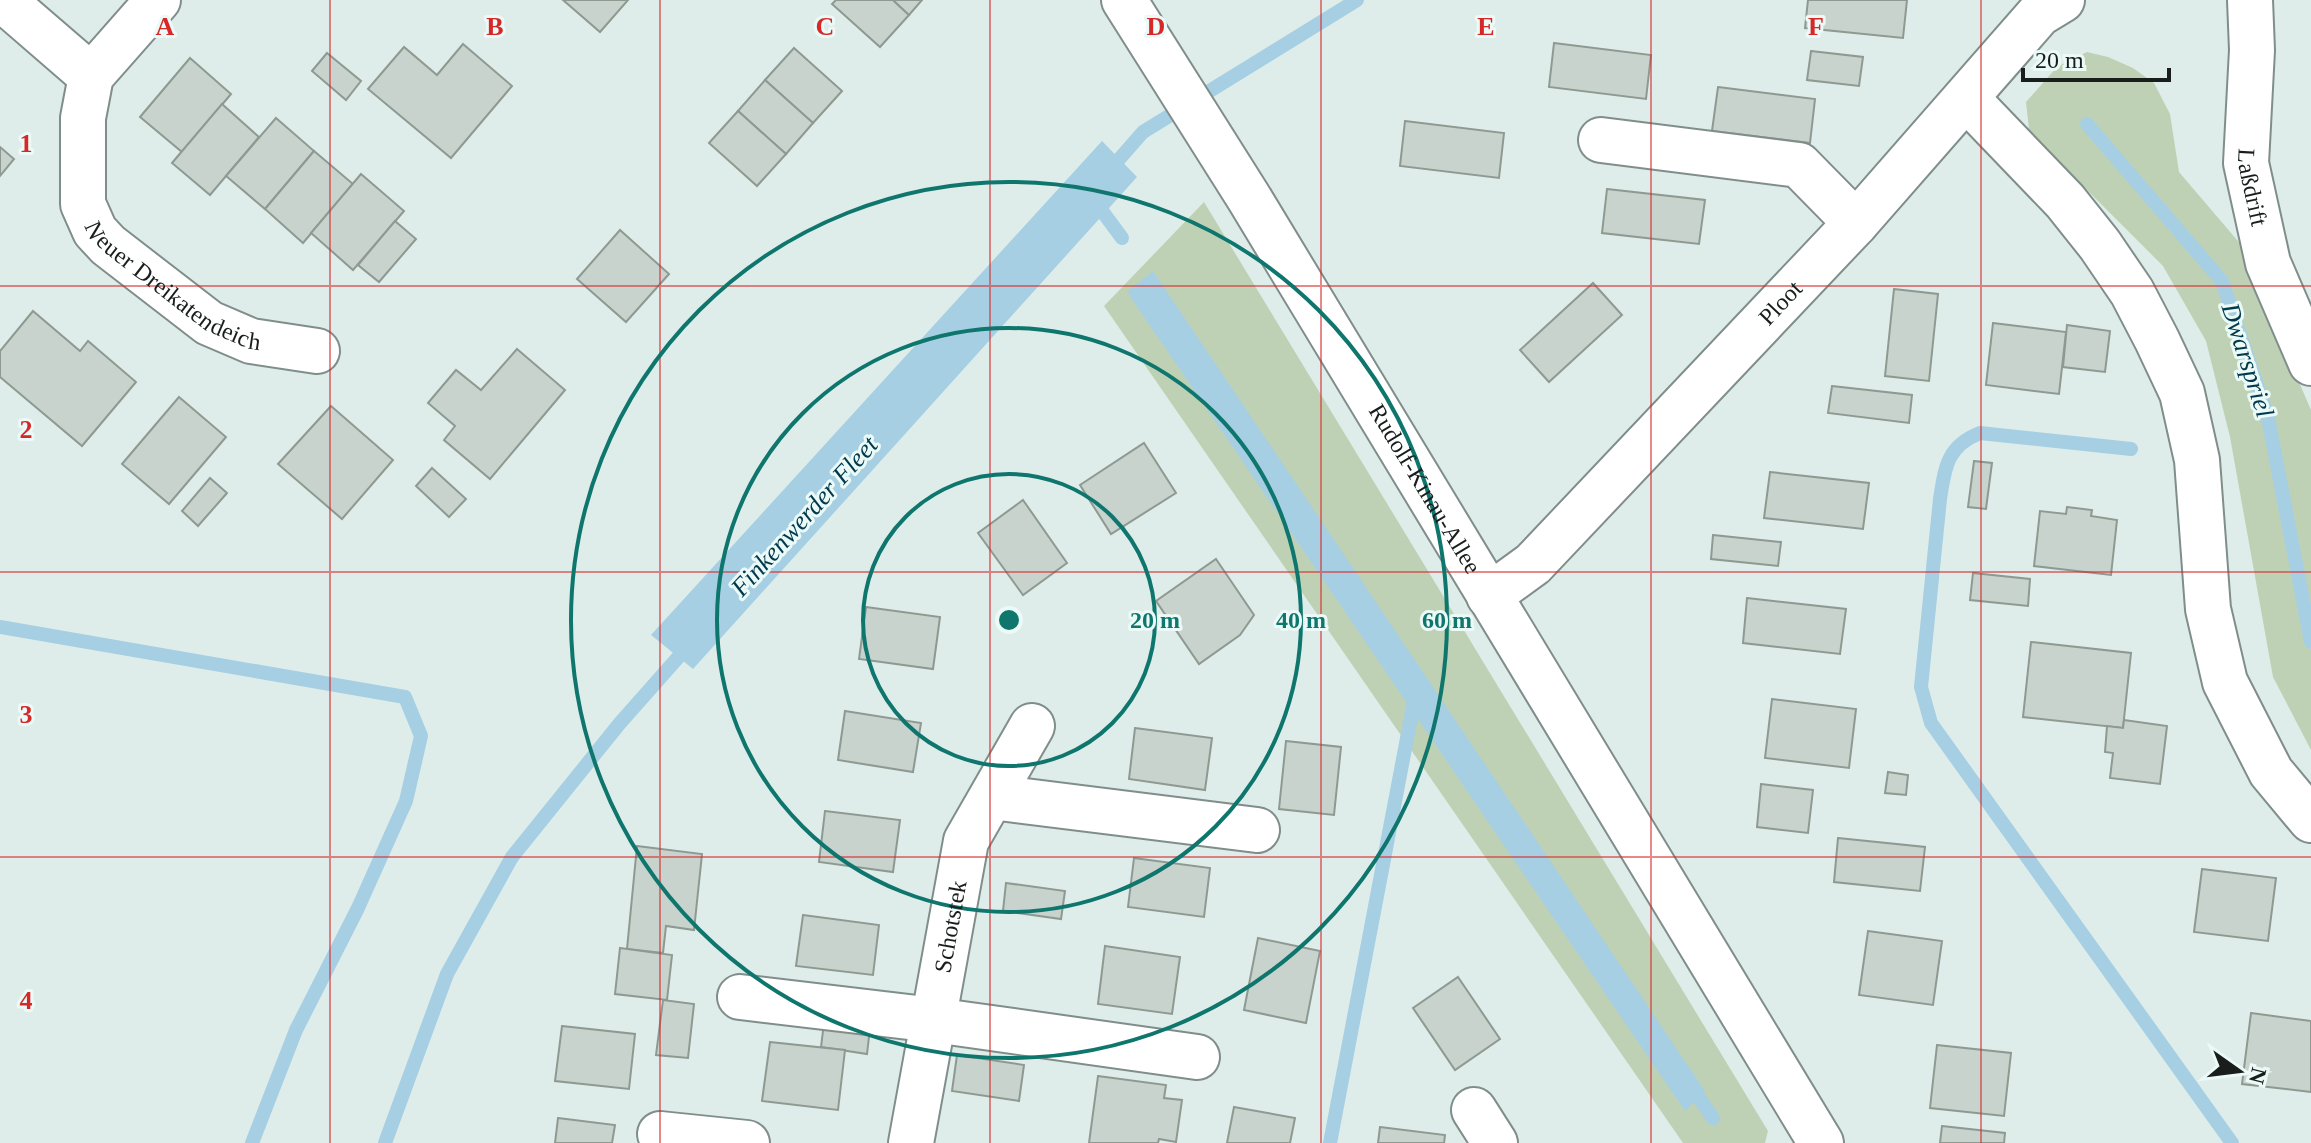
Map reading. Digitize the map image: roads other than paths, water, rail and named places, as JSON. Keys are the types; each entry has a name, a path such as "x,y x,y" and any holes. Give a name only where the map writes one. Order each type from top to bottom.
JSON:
{"street":[{"path":"3,0 91,76 158,0"},
{"name":"Rudolf-Kinau-Allee","path":"1124,0 1249,198 1821,1143"},
{"name":"Ploot","path":"1489,596 1533,564 1856,223 2039,14 2062,0"},
{"name":"Laßdrift","path":"2250,0 2252,50 2246,163 2268,263 2311,363"},
{"name":"Neuer Dreikatendeich","path":"91,76 83,118 82,167 83,204 95,231 108,245 209,323 251,341 317,351"},
{"path":"1966,98 2065,201 2100,245 2132,292 2157,340 2182,393 2197,460 2208,609 2225,682 2271,772 2311,820"},
{"path":"1601,140 1799,165 1856,223"},
{"name":"Schotstek","path":"911,1143 966,841 1032,726"},
{"path":"992,797 1257,830"},
{"path":"740,997 934,1020 1197,1057"},
{"path":"660,1134 747,1143"}],"water":[{"path":"1102,141 1137,177 693,669 651,635"},
{"path":"1153,271 1705,1091 1685,1111 1127,292"}],"waterway":[{"name":"Finkenwerder Fleet","path":"1107,173 1143,132 1357,0"},
{"name":"Dwarspriel","path":"2087,124 2222,281 2268,418 2311,642"},
{"path":"1094,200 1122,238"},
{"path":"2131,449 1980,433 1954,451 1946,467 1940,499 1921,687 1931,723 2232,1143"},
{"path":"0,627 405,697 421,736 406,801 358,908 296,1030 252,1143"},
{"name":"Finkenwerder Fleet","path":"385,1143 447,974 512,857 620,723 690,644"},
{"path":"1330,1143 1416,691"},
{"path":"1688,1082 1713,1118"}]}
